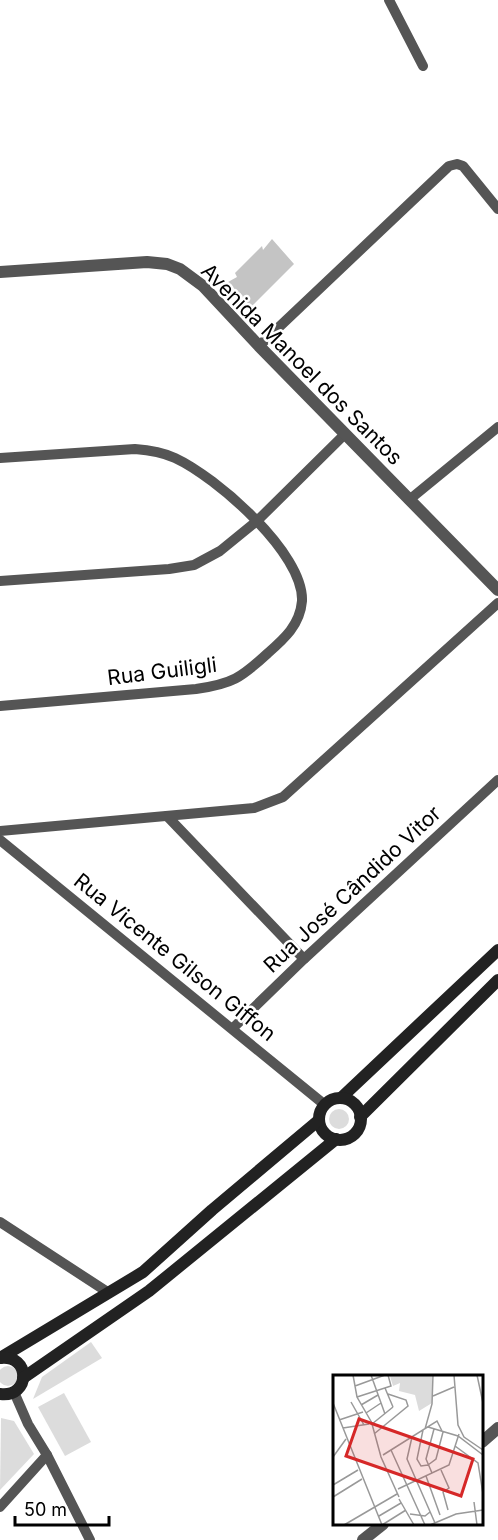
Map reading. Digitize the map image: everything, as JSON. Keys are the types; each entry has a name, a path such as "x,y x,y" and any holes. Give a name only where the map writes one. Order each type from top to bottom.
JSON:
{"main road":[{"path":"342,1097 356,1105 360,1117 359,1126 356,1132 344,1139 336,1139 324,1132 319,1120 319,1114 325,1105 342,1097 498,950"},
{"path":"360,1117 498,980"},
{"path":"0,1358 143,1272 212,1210 319,1120"},
{"path":"23,1378 149,1292 336,1139"},
{"path":"0,1358 6,1357 17,1362 21,1366 23,1378 22,1384 4,1394"}],"street":[{"path":"389,0 423,66"},
{"path":"259,346 449,165 462,166 498,209"},
{"name":"Avenida Manoel dos Santos","path":"0,273 147,262 167,264 180,269 203,286 498,590"},
{"path":"409,500 498,427"},
{"path":"0,581 169,569 194,565 220,551 258,520 345,434"},
{"name":"Rua Guiligli","path":"0,458 135,449 153,450 175,458 237,501 258,520 294,569 300,584 302,601 297,621 287,636 246,673 227,683 205,688 0,706"},
{"path":"0,831 254,808 283,797 498,603"},
{"name":"Rua José Cândido Vitor","path":"233,1028 304,959 498,780"},
{"path":"167,816 304,959"},
{"name":"Rua Vicente Gilson Giffon","path":"0,840 325,1105"},
{"path":"0,1222 110,1293"},
{"path":"4,1394 28,1424 47,1455 90,1540"},
{"path":"483,1441 498,1428"},
{"path":"0,1507 47,1455"},
{"path":"363,1540 382,1525"}],"shaded area":[{"path":"339,1109 346,1112 349,1119 346,1126 339,1129 332,1126 329,1119 332,1112"},
{"path":"91,1342 102,1358 33,1399 42,1377"},
{"path":"4,1367 12,1367 17,1372 17,1380 12,1385 4,1385 -1,1380 -1,1372"},
{"path":"64,1393 91,1442 65,1456 38,1407"},
{"path":"1,1418 14,1421 34,1454 0,1490"}],"building":[{"path":"272,239 294,264 251,307 228,282 237,277 235,273 262,246 263,250"}]}
